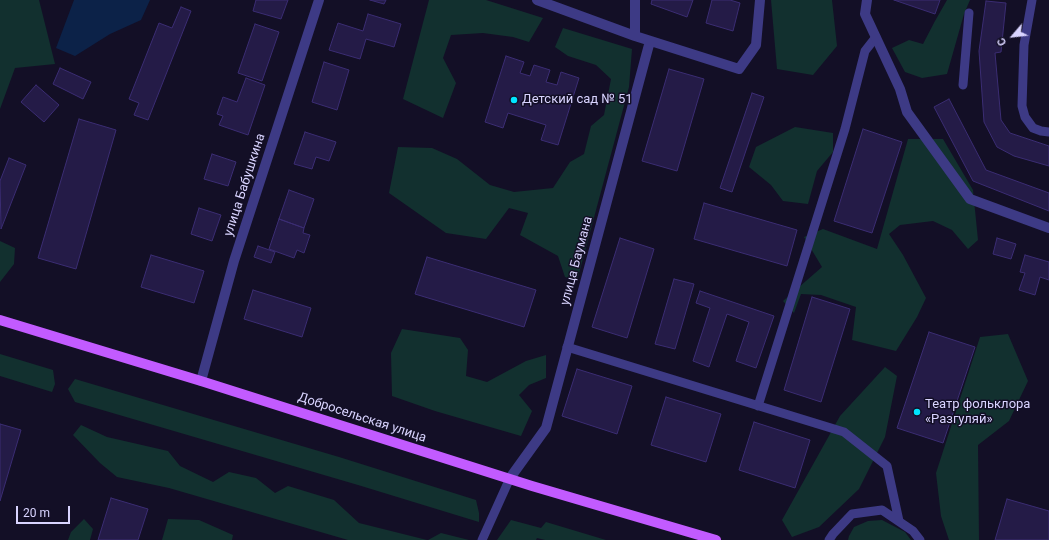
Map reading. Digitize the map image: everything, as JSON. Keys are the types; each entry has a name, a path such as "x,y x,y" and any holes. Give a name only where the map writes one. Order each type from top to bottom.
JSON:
{"main road":[{"name":"Добросельская улица","path":"0,320 202,381 532,486 716,540"}],"street":[{"name":"улица Бабушкина","path":"202,381 234,261 319,0"},
{"path":"537,0 635,36 739,69 756,45 760,0"},
{"path":"635,0 635,36"},
{"path":"867,0 865,14 900,89 907,112 970,199 1049,228"},
{"name":"улица Баумана","path":"510,478 546,428 650,41"}],"lane":[{"path":"1032,0 1024,45 1022,106 1028,124 1033,128 1049,132"},
{"path":"963,85 969,13"},
{"path":"758,406 845,128 865,51 876,37"},
{"path":"567,347 844,432 887,466 899,521"},
{"path":"482,540 510,478"},
{"path":"830,540 833,534 852,514 882,510 914,531 920,540"}],"green space":[{"path":"0,0 39,0 55,64 15,68 0,109"},
{"path":"429,0 486,0 543,18 529,42 513,37 483,33 451,35 443,58 456,83 443,118 403,99"},
{"path":"771,0 832,0 837,46 813,75 777,69"},
{"path":"947,0 970,0 964,14 947,74 922,78 905,72 892,48 909,40 923,44"},
{"path":"563,28 632,49 629,87 577,281 565,277 558,256 520,235 528,213 509,208 486,239 446,233 389,193 398,147 432,148 457,159 490,185 514,192 553,188 570,162 584,154 591,126 604,115 611,79 596,65 568,56 555,47"},
{"path":"795,127 833,133 833,152 817,171 808,204 783,201 771,185 749,167 756,147"},
{"path":"908,139 943,139 973,190 978,240 968,249 952,230 933,221 900,225 889,234 903,255 926,298 917,317 896,351 852,340 856,307 821,295 801,294 794,313 783,301 822,267 804,237 823,229 877,249"},
{"path":"0,241 15,248 14,264 0,282"},
{"path":"402,329 460,338 468,350 466,376 487,382 526,361 546,355 546,378 529,385 519,395 532,411 521,436 435,411 392,396 391,353"},
{"path":"1008,334 1028,381 1009,421 978,445 979,540 949,540 941,516 936,473 980,337"},
{"path":"0,354 53,370 55,384 52,392 0,376"},
{"path":"885,367 897,376 885,437 859,489 819,527 792,537 782,520 840,416"},
{"path":"75,379 339,457 476,500 479,513 479,522 75,402 68,389"},
{"path":"81,425 107,437 168,451 180,466 213,482 229,472 256,478 275,493 288,486 334,500 359,523 427,540 348,540 169,488 117,477 100,463 73,435"},
{"path":"84,519 93,529 90,540 68,540 71,532"},
{"path":"168,519 199,520 233,535 232,540 162,540"},
{"path":"511,520 541,528 546,522 606,540 545,540 537,538 536,540 497,540"},
{"path":"882,520 905,532 911,540 848,540 854,527 868,521"},
{"path":"441,533 469,540 428,540"}],"water":[{"path":"74,0 150,0 141,20 110,34 75,56 56,48"}],"building":[{"path":"256,0 288,0 281,19 253,11"},
{"path":"370,0 386,0 384,4"},
{"path":"652,0 693,0 687,17 651,4"},
{"path":"712,0 730,0 740,3 733,31 706,23"},
{"path":"894,0 940,0 935,14"},
{"path":"986,1 1006,3 1001,52 995,53 1001,120 1010,133 1049,146 1049,166 1014,156 997,147 984,122 979,51"},
{"path":"181,7 191,11 148,120 134,115 139,103 129,99 159,23 172,28"},
{"path":"368,14 401,24 394,47 366,39 360,59 329,50 338,23 363,31"},
{"path":"255,24 279,32 262,81 238,73"},
{"path":"506,56 524,62 520,73 530,76 534,65 550,70 546,82 557,85 561,72 579,78 558,145 541,140 546,125 508,113 503,128 485,122"},
{"path":"324,62 349,70 337,110 312,102"},
{"path":"60,68 91,82 83,99 53,84"},
{"path":"669,69 704,79 677,171 642,161"},
{"path":"246,78 265,85 248,135 219,125 223,116 217,114 223,97 237,102"},
{"path":"36,85 59,105 44,122 21,102"},
{"path":"752,93 764,97 732,192 720,188"},
{"path":"949,99 986,170 1049,193 1049,211 973,181 934,107"},
{"path":"79,119 116,130 76,269 38,258"},
{"path":"863,129 902,142 872,233 834,221"},
{"path":"305,132 336,142 329,161 316,157 312,169 294,164"},
{"path":"212,154 236,162 228,186 204,179"},
{"path":"9,158 26,165 1,229 0,181"},
{"path":"289,190 314,199 304,228 279,219"},
{"path":"704,203 797,230 787,266 694,239"},
{"path":"199,208 221,215 212,241 191,234"},
{"path":"279,219 304,228 303,233 310,235 304,253 297,250 294,258 269,249"},
{"path":"620,238 654,249 627,338 592,327"},
{"path":"997,238 1016,244 1011,259 993,254"},
{"path":"258,246 275,252 271,263 254,257"},
{"path":"151,255 204,271 194,303 141,287"},
{"path":"1025,255 1049,262 1049,280 1040,277 1035,295 1019,290 1025,273 1020,272"},
{"path":"427,257 536,290 524,327 415,294"},
{"path":"674,279 694,284 675,349 655,344"},
{"path":"253,290 311,308 302,337 244,319"},
{"path":"700,291 774,316 756,368 736,361 749,322 727,314 709,367 693,361 710,308 696,303"},
{"path":"812,297 850,309 821,402 784,390"},
{"path":"929,332 975,347 943,443 897,428"},
{"path":"577,369 632,386 617,434 562,416"},
{"path":"666,397 721,414 706,462 651,445"},
{"path":"754,422 810,440 795,488 739,470"},
{"path":"0,424 21,430 0,501"},
{"path":"111,498 148,509 138,540 98,540"},
{"path":"1007,499 1049,511 1049,540 995,540"}],"place":[{"name":"Детский сад № 51","path":"514,100"},
{"name":"Театр фольклора «Разгуляй»","path":"917,412"}]}
